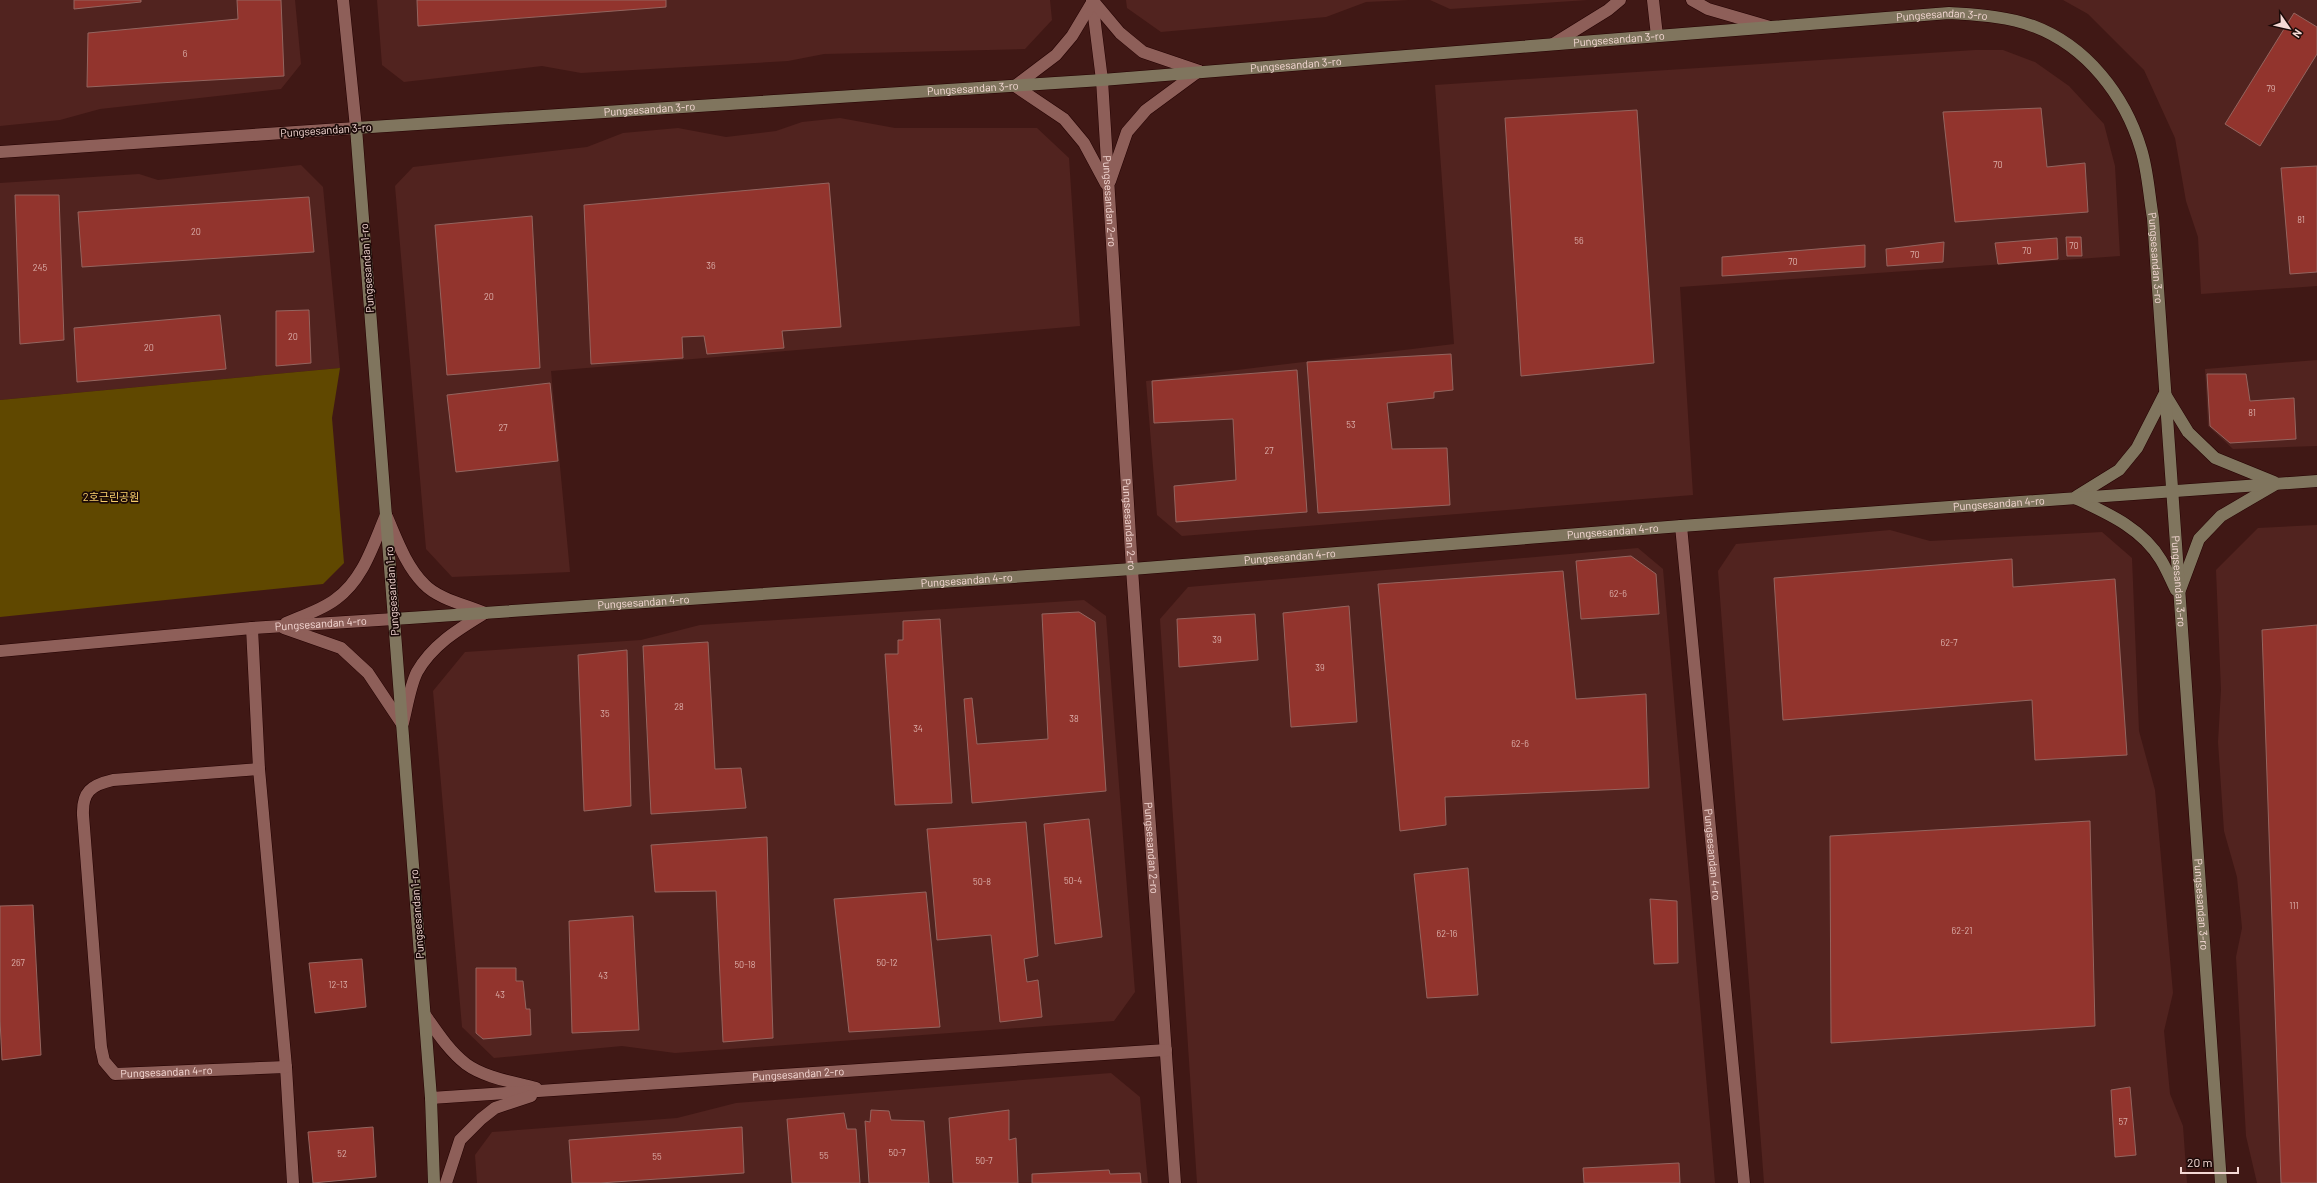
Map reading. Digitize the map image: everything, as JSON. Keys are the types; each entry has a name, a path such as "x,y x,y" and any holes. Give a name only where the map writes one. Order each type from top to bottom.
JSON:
{"street":[{"name":"Pungsesandan 1-ro","path":"343,0 356,128 425,1015 431,1098 434,1183"},
{"path":"1108,187 1084,143 1064,119 1015,86 1056,55 1072,36 1093,0 1120,34 1143,52 1199,71"},
{"name":"Pungsesandan 2-ro","path":"1093,0 1102,80 1132,569 1175,1183"},
{"path":"1553,44 1608,10 1620,0"},
{"path":"1653,0 1657,36"},
{"path":"1692,0 1708,9 1771,27"},
{"name":"Pungsesandan 3-ro","path":"0,152 1102,80 1199,71 1949,13 1991,16 2032,26 2064,41 2099,72 2125,108 2142,150 2153,218 2221,1183"},
{"path":"1108,187 1127,132 1146,110 1199,71"},
{"path":"2165,394 2188,432 2215,458 2277,483"},
{"path":"2074,497 2118,470 2137,448 2165,394"},
{"name":"Pungsesandan 4-ro","path":"0,651 279,626 1132,569 1681,526 2171,490 2317,481"},
{"path":"2179,595 2198,539 2221,516 2277,483"},
{"path":"2074,497 2120,520 2140,534 2160,559 2179,595"},
{"path":"386,515 407,561 424,585 443,596 485,613"},
{"path":"279,626 336,600 351,586 365,564 386,515"},
{"name":"Pungsesandan 4-ro","path":"1681,526 1744,1183"},
{"path":"402,724 417,673 430,653 448,636 485,613"},
{"path":"279,626 341,648 368,673 402,724"},
{"path":"252,628 260,769 286,1066 293,1183"},
{"name":"Pungsesandan 4-ro","path":"260,769 113,780 98,784 88,792 83,804 83,815 101,1047 104,1061 115,1074 286,1066"},
{"path":"425,1015 449,1048 467,1065 489,1075 545,1091"},
{"name":"Pungsesandan 2-ro","path":"431,1098 1166,1050"},
{"path":"446,1183 460,1140 481,1119 495,1108 545,1091"}],"shaded area":[{"path":"0,0 295,0 301,64 281,89 100,109 60,120 0,126"},
{"path":"377,0 1050,0 1052,20 1025,49 824,54 788,61 581,73 542,66 404,82 382,65"},
{"path":"1126,0 1409,0 1366,2 1326,17 1161,32 1127,8"},
{"path":"1430,0 1588,0 1450,9"},
{"path":"2063,0 2317,0 2317,286 2201,294 2198,237 2186,201 2175,138 2144,70 2088,14"},
{"path":"1975,50 2003,50 2035,62 2069,86 2104,124 2115,166 2120,256 1680,287 1693,495 1182,536 1157,515 1146,381 1454,344 1435,85"},
{"path":"840,118 895,128 1037,128 1069,158 1080,326 551,371 570,572 452,577 426,549 395,186 413,167 587,147 623,133 678,128 726,137 776,131 802,122"},
{"path":"301,165 323,187 340,368 0,400 0,183 139,174 158,180"},
{"path":"2317,360 2317,446 2233,449 2208,426 2205,369"},
{"path":"2317,525 2317,1183 2257,1183 2246,1136 2236,957 2242,928 2237,877 2224,831 2218,742 2221,690 2216,570 2258,528"},
{"path":"1890,530 1930,541 2102,532 2132,558 2139,731 2155,790 2173,993 2164,1031 2170,1094 2183,1126 2187,1183 1764,1183 1718,571 1736,544"},
{"path":"1638,548 1663,569 1715,1183 1197,1183 1160,619 1188,587"},
{"path":"1084,600 1106,616 1135,992 1114,1021 675,1053 622,1046 494,1058 462,1027 433,691 465,652 641,640 700,625"},
{"path":"1111,1073 1140,1097 1148,1183 477,1183 475,1155 492,1132 677,1118 736,1103"}],"green space":[{"name":"2호근린공원","path":"340,368 332,418 344,563 323,584 0,617 0,400"}],"building":[{"path":"74,0 141,0 141,2 74,9"},
{"path":"237,0 281,0 284,76 87,87 88,33 238,19"},
{"path":"417,0 666,0 666,7 418,26"},
{"path":"2294,13 2317,27 2317,54 2260,146 2225,124"},
{"path":"2041,108 2047,167 2085,163 2088,212 1955,222 1943,112"},
{"path":"1637,110 1654,363 1521,376 1505,118"},
{"path":"2317,166 2317,272 2290,274 2281,168"},
{"path":"829,183 841,327 782,331 784,348 707,354 704,336 682,337 683,358 591,364 584,205"},
{"path":"15,195 59,195 64,340 20,344"},
{"path":"309,197 314,252 82,267 78,212"},
{"path":"532,216 540,368 447,375 435,225"},
{"path":"2066,237 2081,237 2082,256 2067,256"},
{"path":"2057,238 2058,259 1998,264 1995,243"},
{"path":"1944,242 1943,262 1887,266 1886,249"},
{"path":"1865,245 1865,267 1722,276 1722,257"},
{"path":"309,310 311,363 276,366 276,311"},
{"path":"220,315 226,369 77,382 74,328"},
{"path":"1451,354 1453,390 1434,392 1434,398 1387,403 1392,449 1447,448 1450,505 1318,513 1307,362"},
{"path":"1297,370 1307,512 1176,522 1174,486 1236,480 1233,419 1154,423 1152,381"},
{"path":"2207,374 2246,374 2250,401 2294,398 2296,439 2230,443 2210,426"},
{"path":"550,383 558,461 456,472 447,395"},
{"path":"1631,556 1656,574 1659,614 1581,619 1576,561"},
{"path":"2012,559 2013,587 2115,579 2127,755 2035,760 2032,700 1783,720 1774,578"},
{"path":"1563,571 1576,699 1646,694 1649,788 1445,797 1446,825 1400,831 1378,584"},
{"path":"1349,606 1357,722 1291,727 1283,613"},
{"path":"1079,612 1095,622 1106,791 972,803 964,699 972,698 977,744 1048,739 1042,614"},
{"path":"1255,614 1258,660 1179,667 1177,619"},
{"path":"940,619 952,803 895,805 885,654 898,654 898,640 903,640 903,621"},
{"path":"2317,625 2317,1183 2281,1183 2262,630"},
{"path":"708,642 715,769 741,768 746,808 651,814 643,646"},
{"path":"627,650 631,806 584,811 578,655"},
{"path":"1089,819 1102,937 1055,944 1044,824"},
{"path":"2090,821 2095,1026 1831,1043 1830,836"},
{"path":"1026,822 1038,956 1024,959 1027,982 1038,980 1042,1017 1000,1022 991,935 937,940 927,829"},
{"path":"767,837 773,1038 723,1042 716,891 655,892 651,845"},
{"path":"1468,868 1478,995 1427,998 1414,874"},
{"path":"926,892 940,1027 849,1032 834,899"},
{"path":"1650,899 1677,901 1678,963 1654,964"},
{"path":"33,905 41,1055 2,1060 0,1020 0,906"},
{"path":"633,916 639,1030 572,1033 569,921"},
{"path":"362,959 366,1007 315,1013 309,963"},
{"path":"476,968 516,968 516,981 523,981 526,1009 530,1009 531,1035 483,1039 476,1033"},
{"path":"2130,1087 2136,1155 2115,1157 2111,1090"},
{"path":"871,1110 889,1111 891,1120 924,1121 929,1183 869,1183 865,1121 870,1122"},
{"path":"1009,1110 1009,1140 1016,1138 1018,1183 953,1183 949,1118"},
{"path":"844,1113 847,1129 856,1129 860,1183 792,1183 787,1119"},
{"path":"373,1127 376,1177 313,1183 308,1132"},
{"path":"742,1127 744,1173 600,1183 572,1183 569,1140"},
{"path":"1679,1163 1680,1183 1584,1183 1583,1168"},
{"path":"1109,1170 1110,1174 1140,1173 1141,1183 1032,1183 1032,1174"}]}
